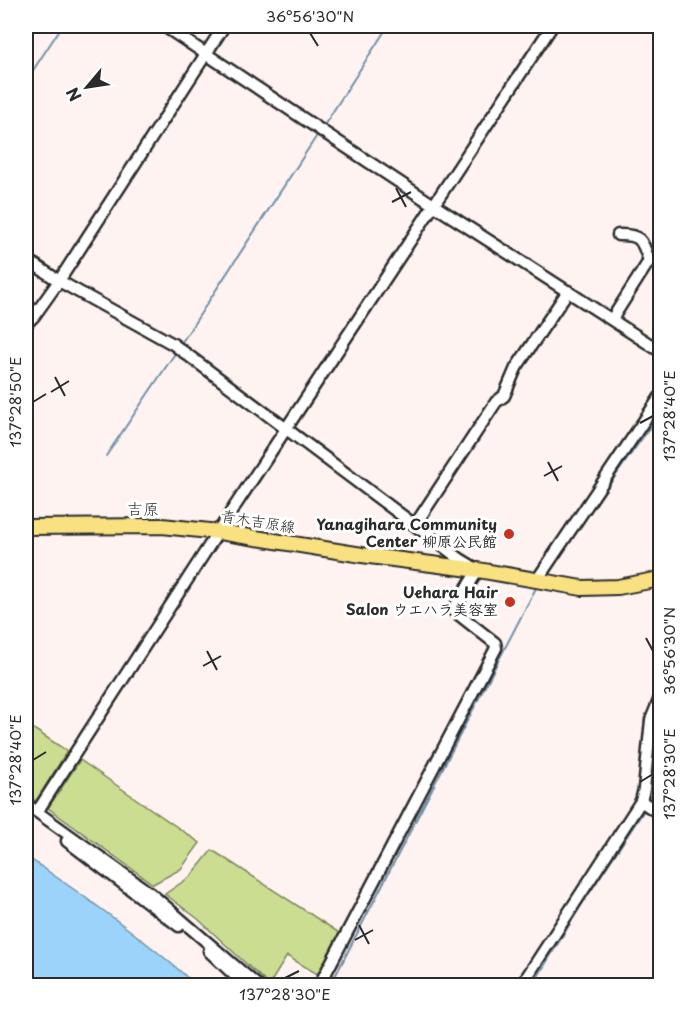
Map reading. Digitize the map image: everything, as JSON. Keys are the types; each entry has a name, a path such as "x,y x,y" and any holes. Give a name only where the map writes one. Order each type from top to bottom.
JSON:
{"main road":[{"name":"青木吉原線","path":"26,527 162,526 219,532 362,555 478,570 561,585 603,589 660,579"}],"street":[{"path":"164,26 435,206 660,351"},
{"path":"26,324 58,281 224,26"},
{"path":"37,812 552,26"},
{"path":"612,319 649,261 642,241 633,234 618,235"},
{"path":"26,260 58,281 173,344 460,559 478,570 453,610 495,643 496,648 319,986"},
{"path":"415,525 496,402 504,396 516,368 567,291"},
{"path":"537,580 660,397"},
{"path":"521,986 641,801 651,720 660,698"},
{"path":"641,801 660,814"},
{"path":"26,804 150,893 258,986"},
{"path":"26,810 190,934 246,986"}],"green space":[{"path":"26,724 67,751 36,801 26,794"},
{"path":"80,760 200,843 181,869 153,884 48,808"},
{"path":"212,850 341,934 319,975 287,956 269,985 198,919 165,894 191,876"}],"water":[{"path":"26,856 134,934 196,985 26,985"}],"waterway":[{"path":"26,81 62,26"},
{"path":"323,127 388,26"},
{"path":"180,345 318,134"},
{"path":"106,456 176,352"},
{"path":"570,540 660,413"},
{"path":"330,986 537,586"},
{"path":"651,802 660,786"},
{"path":"532,986 582,904 645,809"}],"place":[{"name":"Yanagihara Community Center 柳原公民館","path":"509,534"},
{"name":"Uehara Hair Salon ウエハラ美容室","path":"510,602"}],"district":[{"name":"吉原","path":"143,509"}]}
